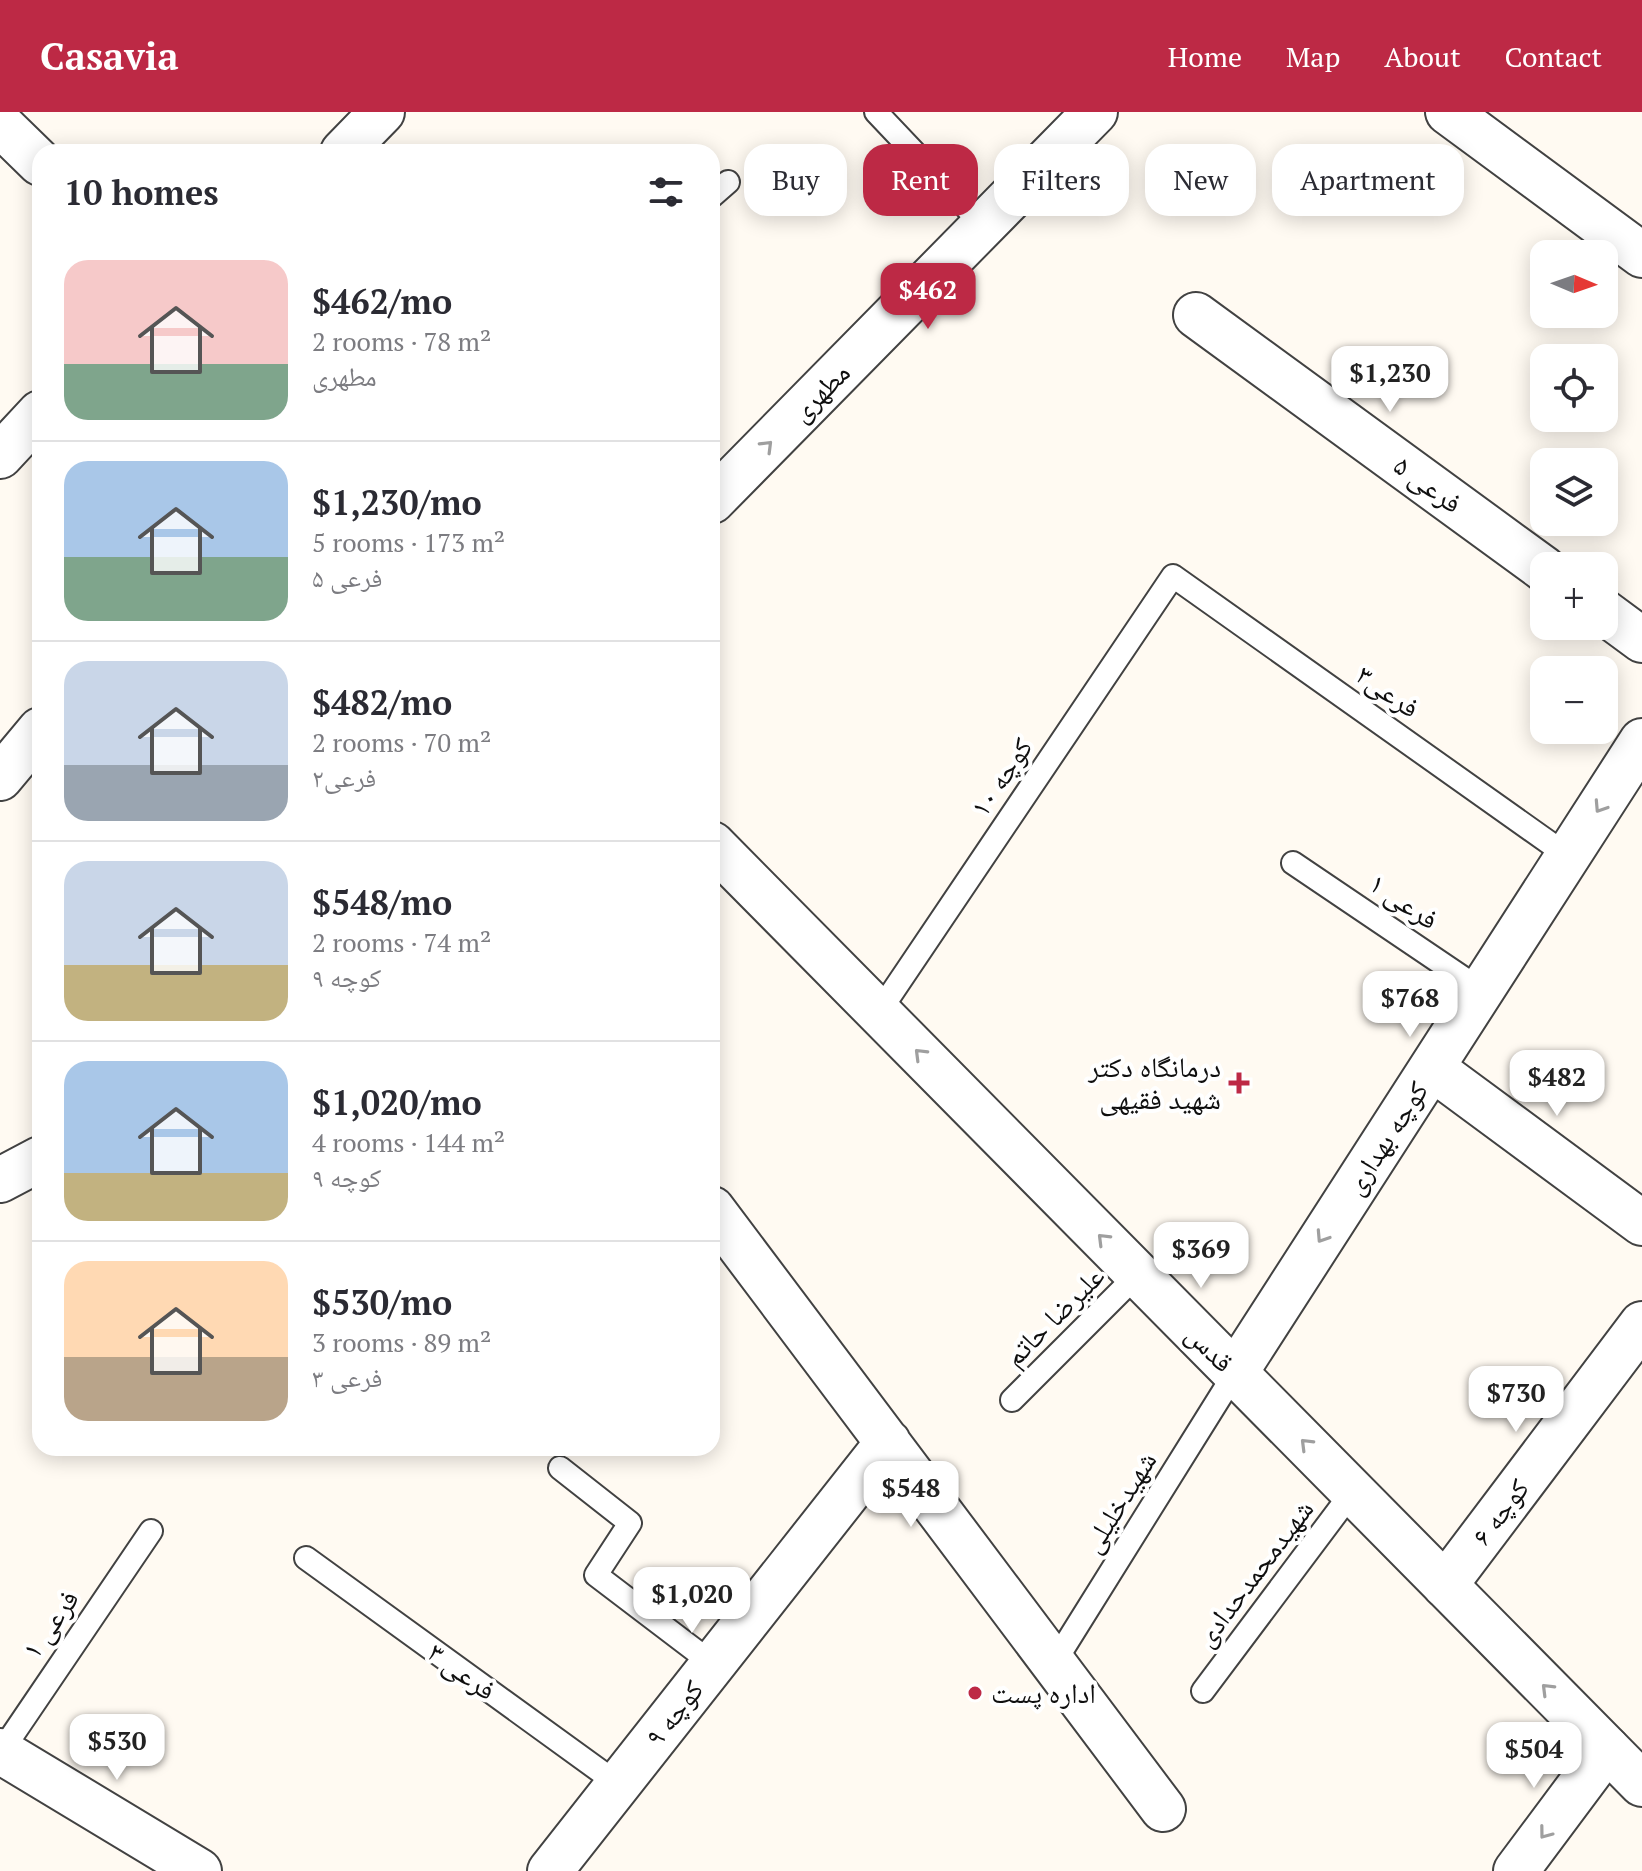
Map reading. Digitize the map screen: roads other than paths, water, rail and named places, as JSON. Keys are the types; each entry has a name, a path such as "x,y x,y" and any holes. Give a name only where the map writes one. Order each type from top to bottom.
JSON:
{"street":[{"path":"351,144 382,112"},
{"name":"مطهری","path":"720,493 1095,112"},
{"path":"1448,112 1642,255"},
{"path":"0,124 32,155"},
{"name":"فرعی ۵","path":"1196,315 1530,559"},
{"path":"0,456 32,422"},
{"path":"1618,622 1642,640"},
{"path":"0,778 32,740"},
{"name":"کوچه بهداری","path":"1235,1373 1642,741"},
{"name":"قدس","path":"720,852 1642,1784"},
{"path":"1432,1068 1642,1223"},
{"path":"0,1180 32,1163"},
{"path":"720,1220 1163,1809"},
{"name":"کوچه ۶","path":"1445,1585 1642,1324"},
{"name":"کوچه ۹","path":"550,1871 888,1442"},
{"path":"1516,1871 1607,1749"},
{"path":"0,1752 199,1871"}],"lane":[{"path":"876,112 984,226"},
{"name":"فرعی۳","path":"1173,576 1568,856"},
{"name":"کوچه ۱۰","path":"879,1012 1173,576"},
{"name":"فرعی ۱","path":"1293,863 1481,990"},
{"name":"علیرضا حاتم","path":"1012,1400 1138,1274"},
{"name":"شهیدخلیلی","path":"1054,1663 1235,1373"},
{"path":"560,1468 630,1523 596,1575 713,1664"},
{"name":"شهیدمحمدحدادی","path":"1203,1691 1353,1491"},
{"name":"فرعی ۱","path":"0,1752 151,1531"},
{"name":"فرعی ۳","path":"306,1558 618,1784"}],"place":[{"name":"درمانگاه دکتر شهید فقیهی","path":"1239,1083"},
{"name":"اداره پست","path":"975,1693"}]}
